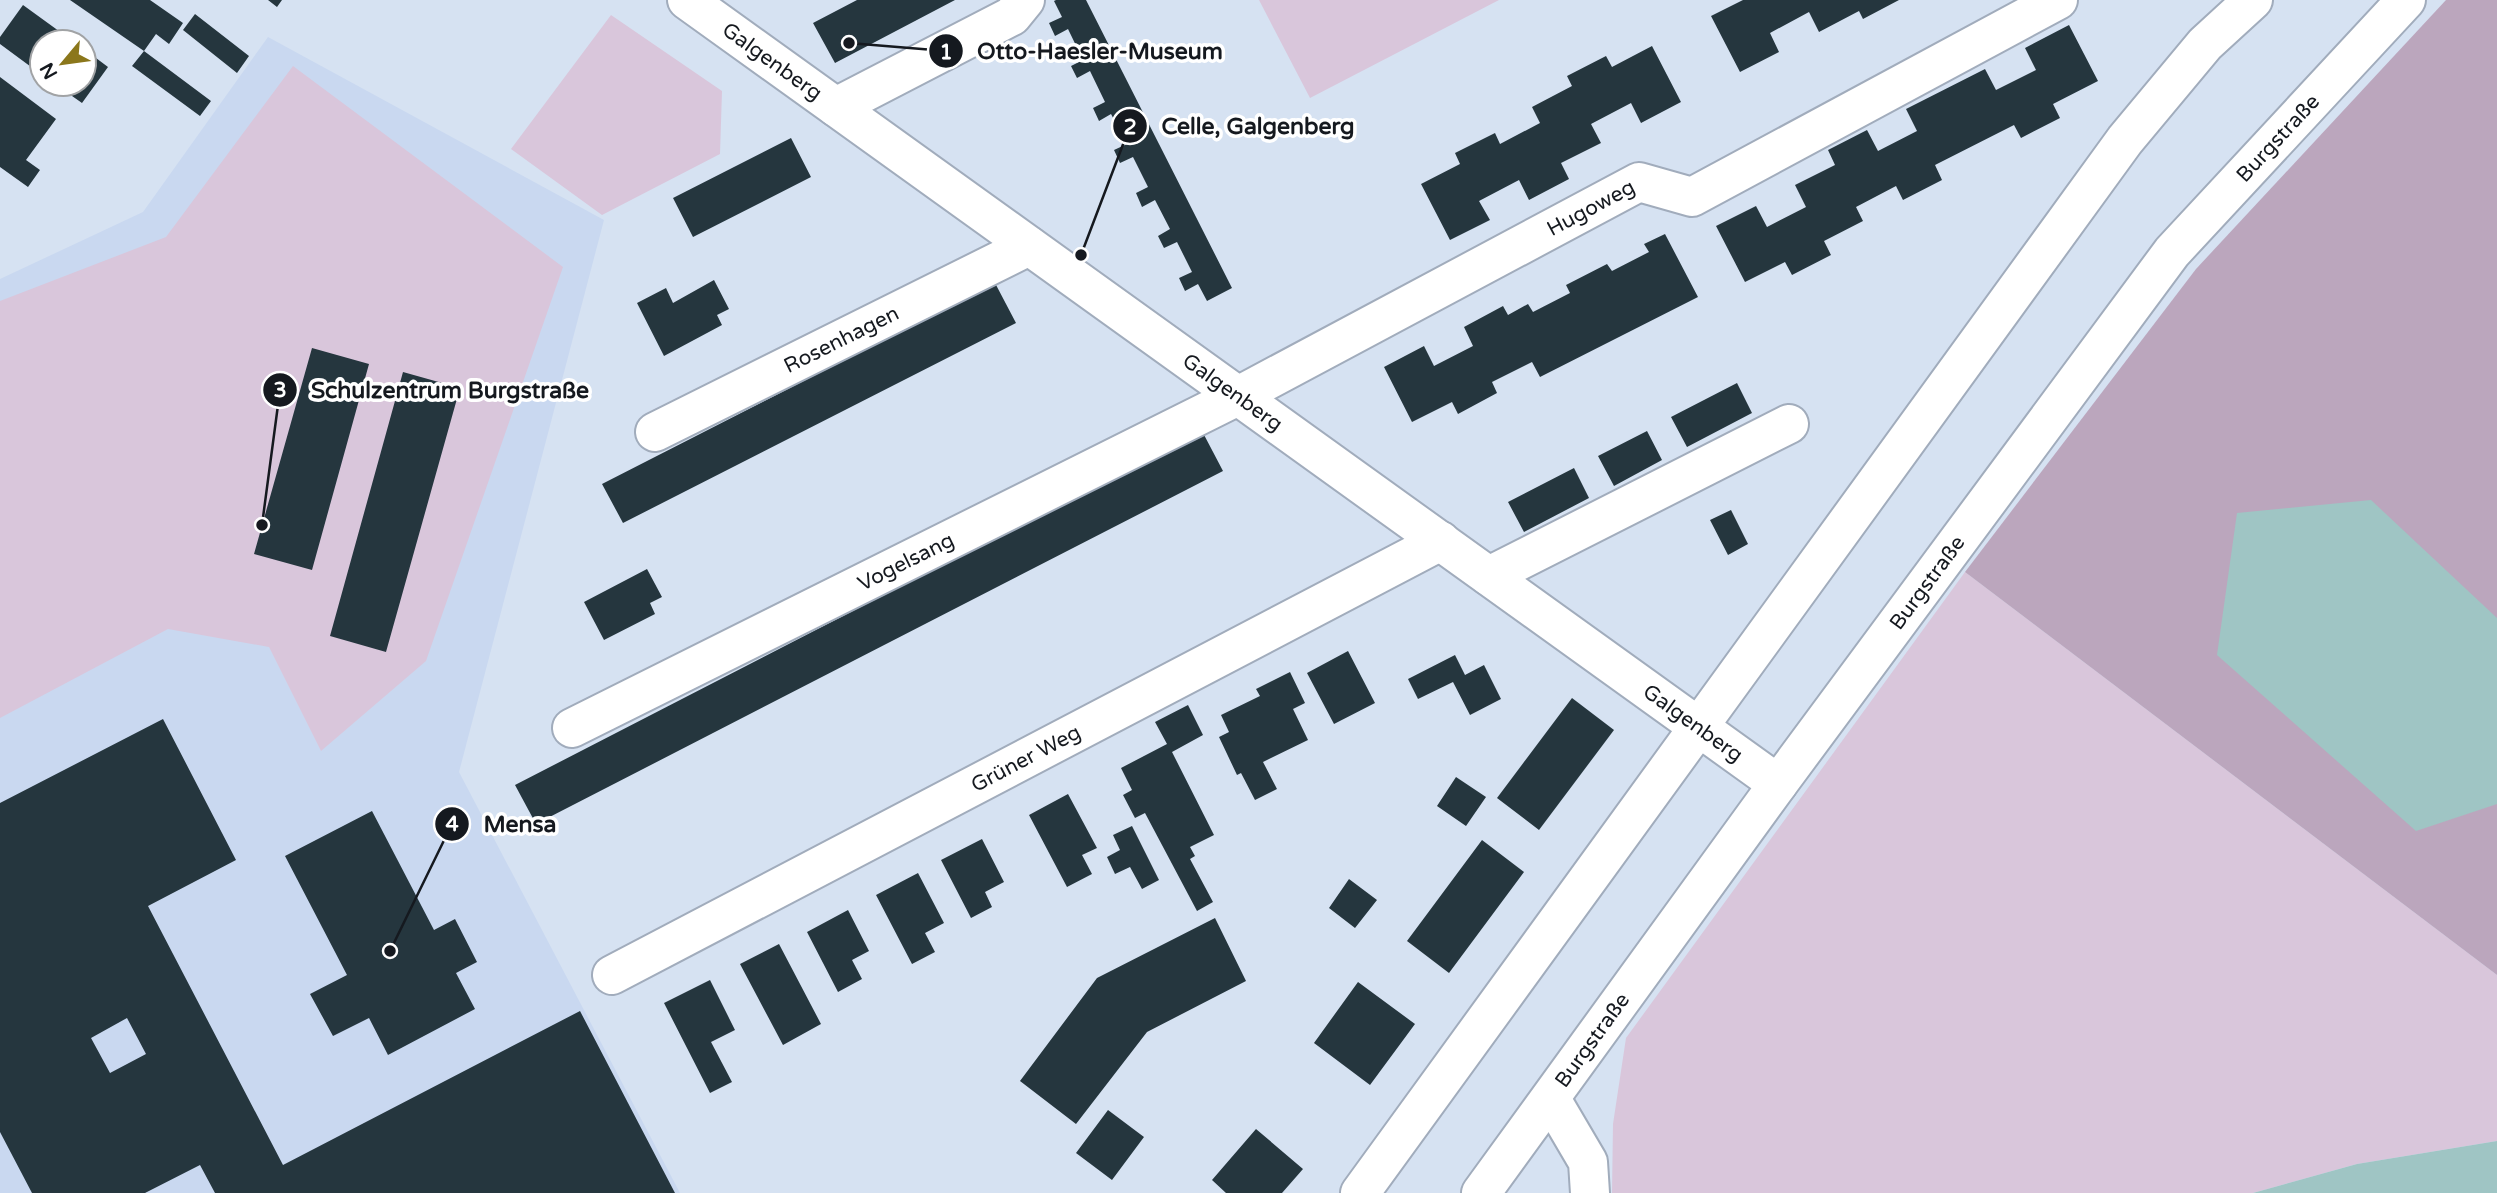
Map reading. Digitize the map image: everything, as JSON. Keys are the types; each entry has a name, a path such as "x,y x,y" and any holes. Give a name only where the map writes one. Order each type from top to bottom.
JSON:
{"street":[{"name":"Galgenberg","path":"687,0 1779,784"},
{"path":"836,107 1012,16 1025,0"},
{"name":"Hugoweg","path":"1238,396 1639,182 1692,197 2058,0"},
{"path":"1360,1193 2125,140 2206,44 2253,0"},
{"name":"Burgstraße","path":"1480,1193 2172,252 2406,0"},
{"name":"Rosenhagen","path":"655,432 1029,246"},
{"name":"Vogelsang","path":"572,728 1238,396"},
{"path":"1489,576 1789,424"},
{"name":"Grüner Weg","path":"612,975 1441,541"},
{"path":"1551,1098 1588,1162 1590,1193"}],"shaded area":[{"path":"1259,0 1499,0 1310,98"},
{"path":"2446,0 2497,0 2497,975 1965,572 2196,269"},
{"path":"611,15 722,91 720,154 602,215 511,149"},
{"path":"268,37 604,220 459,772 680,1193 0,1193 0,279 143,212"},
{"path":"293,66 563,267 426,661 321,751 269,647 168,629 0,718 0,301 166,237"},
{"path":"2371,500 2497,618 2497,804 2416,831 2217,655 2237,513"},
{"path":"1965,572 2497,975 2497,1141 2357,1164 2253,1193 1612,1193 1613,1124 1626,1038"},
{"path":"2497,1141 2497,1193 2253,1193 2357,1164"}],"building":[{"path":"70,0 150,0 183,23 169,44 156,34 144,51"},
{"path":"268,0 282,0 277,7"},
{"path":"857,0 955,0 835,63 813,23"},
{"path":"1086,0 1232,288 1207,301 1198,284 1185,291 1179,278 1192,272 1177,242 1164,248 1158,236 1170,229 1155,200 1142,207 1136,193 1148,187 1133,157 1120,163 1114,150 1127,144 1111,114 1099,121 1093,108 1105,102 1090,71 1077,78 1071,66 1083,60 1068,29 1055,36 1049,23 1062,17 1054,1"},
{"path":"1743,0 1899,0 1863,19 1859,11 1819,32 1809,12 1770,33 1779,52 1740,72 1711,16"},
{"path":"23,5 55,28 28,28 28,65 0,44 0,37"},
{"path":"195,14 249,56 237,73 183,30"},
{"path":"2069,25 2098,81 2053,104 2060,118 2021,138 2014,125 1935,165 1942,180 1903,200 1896,186 1856,207 1863,221 1824,241 1831,255 1792,275 1785,262 1745,282 1716,226 1756,206 1767,227 1806,207 1795,185 1835,165 1828,150 1867,130 1878,151 1917,131 1906,109 1985,69 1996,90 2036,70 2025,48"},
{"path":"1652,46 1681,102 1641,123 1631,103 1591,124 1601,143 1561,163 1569,179 1529,200 1519,180 1479,201 1490,220 1450,240 1421,184 1460,164 1455,153 1495,133 1500,144 1540,123 1532,107 1572,86 1567,76 1606,56 1612,67"},
{"path":"144,51 211,101 200,116 132,66"},
{"path":"98,60 108,67 98,81"},
{"path":"0,77 56,119 26,160 40,170 28,187 0,167"},
{"path":"791,138 811,177 693,237 673,198"},
{"path":"1665,234 1698,297 1540,377 1532,362 1492,382 1497,393 1458,414 1452,402 1412,422 1384,367 1424,346 1434,366 1473,346 1464,327 1503,306 1508,315 1528,304 1533,312 1570,293 1566,285 1607,264 1612,271 1649,252 1644,244"},
{"path":"714,280 729,309 717,315 722,325 664,356 637,303 666,288 673,303"},
{"path":"995,283 1016,323 623,523 602,484"},
{"path":"312,348 369,364 312,570 254,554"},
{"path":"403,372 460,388 386,652 330,636"},
{"path":"1737,383 1752,413 1687,447 1671,417"},
{"path":"1202,431 1223,471 536,824 515,785"},
{"path":"1647,431 1662,460 1614,486 1598,456"},
{"path":"1574,468 1589,498 1524,532 1508,502"},
{"path":"1731,510 1748,544 1728,555 1710,520"},
{"path":"647,569 662,597 650,603 655,614 604,640 584,602"},
{"path":"1348,651 1375,703 1334,724 1307,673"},
{"path":"1455,655 1465,675 1484,665 1501,699 1470,715 1453,682 1418,699 1408,679"},
{"path":"1290,672 1305,703 1293,709 1308,740 1263,762 1277,789 1255,800 1241,773 1237,775 1219,737 1229,732 1221,715 1260,696 1256,689"},
{"path":"1572,698 1614,730 1539,830 1497,798"},
{"path":"1188,705 1203,735 1172,752 1214,835 1190,847 1195,856 1190,859 1213,902 1197,911 1145,813 1135,818 1123,795 1132,790 1121,768 1167,744 1155,722"},
{"path":"163,719 236,860 148,906 283,1165 580,1011 675,1193 215,1193 200,1165 145,1193 32,1193 0,1132 0,803","holes":["127,1018 146,1054 110,1073 91,1038"]},
{"path":"1456,777 1486,797 1466,826 1437,806"},
{"path":"1068,794 1097,848 1082,855 1092,874 1067,887 1029,815"},
{"path":"372,811 434,930 455,919 477,962 456,973 475,1009 388,1055 369,1018 333,1036 310,994 347,975 285,856"},
{"path":"1132,826 1159,880 1142,889 1130,867 1115,874 1107,857 1120,850 1113,835"},
{"path":"982,839 1004,882 985,892 992,907 971,918 941,860"},
{"path":"1482,840 1524,872 1449,973 1407,941"},
{"path":"918,873 944,923 925,933 935,952 912,964 876,895"},
{"path":"1349,879 1377,900 1355,928 1329,908"},
{"path":"848,910 869,951 852,960 862,979 838,992 807,932"},
{"path":"1215,918 1246,981 1147,1032 1076,1124 1020,1081 1097,978"},
{"path":"779,944 821,1024 783,1045 740,964"},
{"path":"710,980 735,1030 711,1042 732,1082 710,1093 664,1003"},
{"path":"1358,982 1415,1024 1370,1085 1314,1043"},
{"path":"1108,1110 1144,1137 1112,1180 1076,1153"},
{"path":"1256,1129 1303,1169 1282,1193 1226,1193 1212,1180"}],"place":[{"name":"Otto-Haesler-Museum","path":"849,43"},
{"name":"Celle, Galgenberg","path":"1081,255"},
{"name":"Schulzentrum Burgstraße","path":"262,525"},
{"name":"Mensa","path":"390,951"}]}
